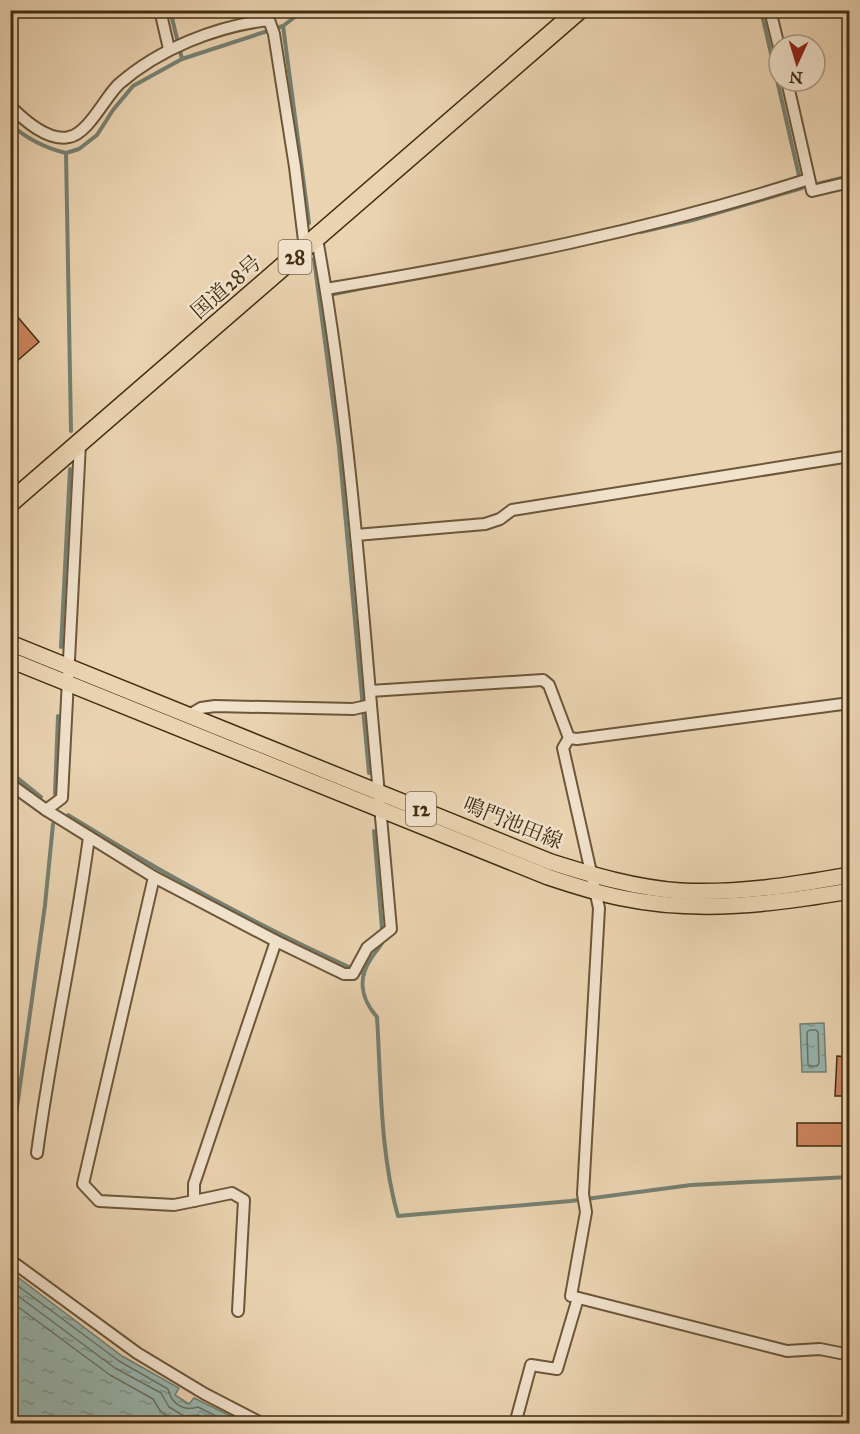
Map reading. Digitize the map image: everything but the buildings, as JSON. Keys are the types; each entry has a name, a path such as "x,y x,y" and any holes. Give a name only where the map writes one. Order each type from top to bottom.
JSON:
{"highway":[{"name":"国道28号","path":"10,503 579,10"}],"main road":[{"name":"鳴門池田線","path":"10,643 550,862 592,875 678,891 730,891 799,884 849,875"},
{"name":"鳴門池田線","path":"10,660 548,877 596,892 676,906 731,907 799,900 849,891"}],"street":[{"path":"160,10 176,46"},
{"path":"770,10 775,33"},
{"path":"10,106 23,118 49,135 68,138 80,133 118,85 176,46 250,22 269,20 311,244 327,294 356,535 370,691 369,706 391,929 367,948 353,974 344,974 154,877 46,810 10,784"},
{"path":"789,93 806,183 812,191 849,183"},
{"path":"327,294 685,216 806,183"},
{"path":"46,810 62,798 80,443"},
{"path":"356,535 485,524 500,519 512,510 849,456"},
{"path":"370,691 543,680 549,685 569,738"},
{"path":"569,738 589,738 849,703"},
{"path":"189,715 201,708 215,706 353,709 369,706"},
{"path":"569,738 563,748 599,908 583,1194 586,1212 571,1296 787,1351 820,1349 849,1355"},
{"path":"37,1153 56,1029 81,898 89,837"},
{"path":"154,877 83,1184 99,1201 174,1205 232,1193 244,1200 238,1311"},
{"path":"194,1201 194,1184 276,941"},
{"path":"10,1260 137,1353 205,1394 263,1424"},
{"path":"515,1424 531,1365 557,1369 578,1298"}],"water":[{"path":"824,1023 826,1072 802,1072 800,1024"},
{"path":"11,1272 122,1356 179,1388 175,1395 189,1404 194,1398 245,1423 11,1423"}],"waterway":[{"path":"170,10 182,59"},
{"path":"283,26 304,10"},
{"path":"761,10 800,180"},
{"path":"66,153 79,149 97,135 113,110 133,86 182,59 283,26 309,223"},
{"path":"10,124 36,142 66,153 71,431"},
{"path":"813,185 850,176"},
{"path":"641,232 693,220 802,188"},
{"path":"314,259 339,447 369,773"},
{"path":"329,295 378,285"},
{"path":"61,647 70,469"},
{"path":"55,794 58,716"},
{"path":"10,772 41,797"},
{"path":"68,815 213,899 364,974"},
{"path":"10,1158 45,905 53,824"},
{"path":"374,831 383,941 367,965 363,988 367,1003 377,1017 384,1143 398,1216 571,1201 691,1185 850,1177"}]}
